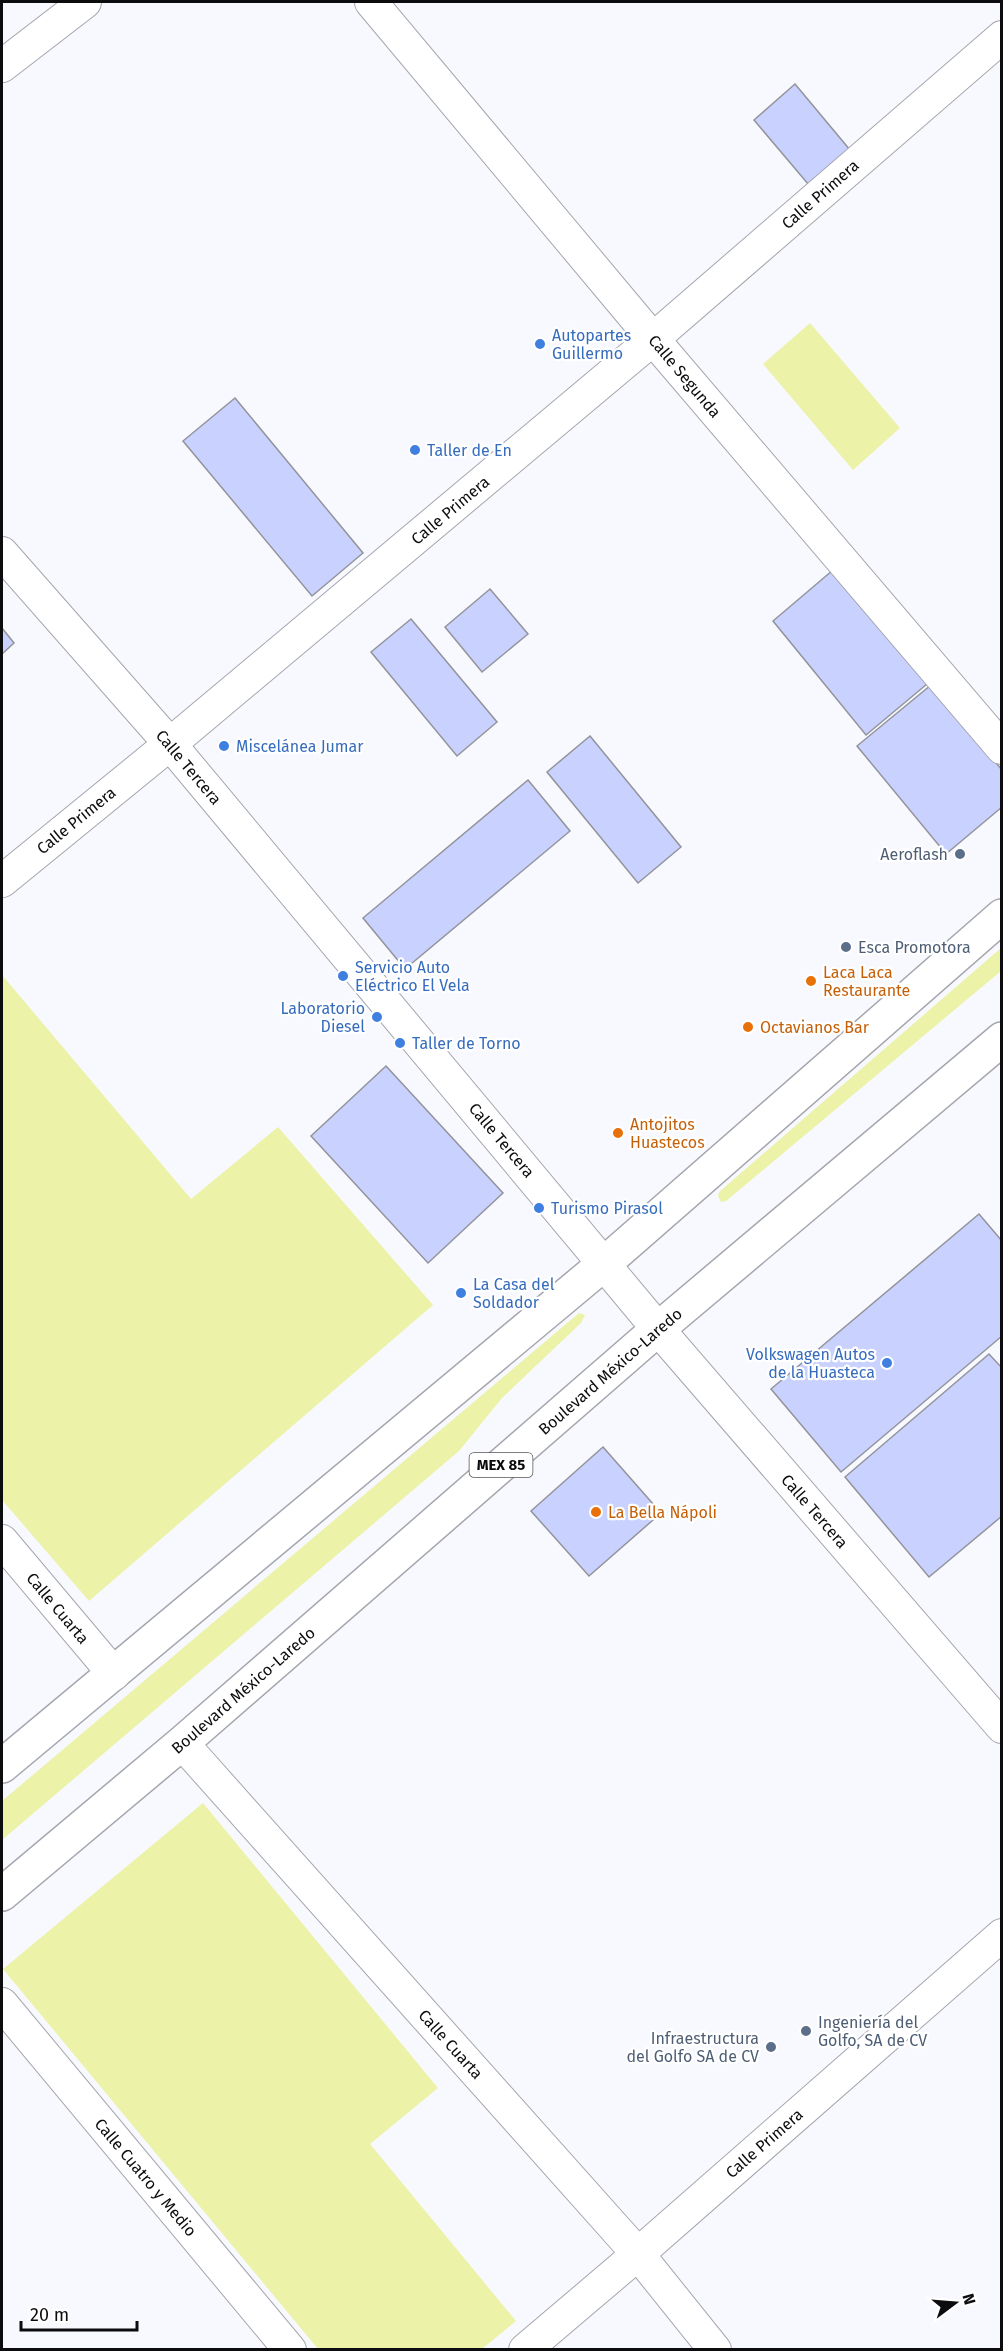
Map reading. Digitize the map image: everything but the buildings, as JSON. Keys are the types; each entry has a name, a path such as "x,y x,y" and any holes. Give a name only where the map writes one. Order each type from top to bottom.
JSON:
{"main road":[{"path":"2,1766 605,1263 1002,916"},
{"name":"Boulevard México-Laredo","path":"2,1894 182,1743 658,1329 1002,1039"}],"street":[{"path":"2,66 85,2"},
{"name":"Calle Segunda","path":"371,2 653,339 1002,748"},
{"name":"Calle Primera","path":"2,881 170,744 653,339 1002,37"},
{"name":"Calle Tercera","path":"2,553 170,744 658,1329 1002,1727"},
{"name":"Calle Cuarta","path":"2,1541 114,1674"},
{"name":"Calle Cuarta","path":"182,1743 638,2254 715,2349"},
{"name":"Calle Primera","path":"525,2349 638,2254 1002,1935"},
{"name":"Calle Cuatro y Medio","path":"2,2004 290,2349"}],"green space":[{"path":"810,323 900,428 853,470 763,364"},
{"path":"1001,948 1001,971 726,1201 721,1202 719,1192"},
{"path":"2,975 191,1199 278,1127 433,1305 89,1601 2,1500"},
{"path":"579,1313 585,1315 581,1323 502,1398 459,1451 2,1840 2,1801"},
{"path":"203,1803 438,2088 370,2144 516,2321 482,2349 318,2349 3,1969"}],"place":[{"name":"Autopartes Guillermo","path":"540,344"},
{"name":"Taller de En","path":"415,450"},
{"name":"Miscelánea Jumar","path":"224,746"},
{"name":"Aeroflash","path":"960,854"},
{"name":"Esca Promotora","path":"846,947"},
{"name":"Servicio Auto Eléctrico El Vela","path":"343,976"},
{"name":"Laca Laca Restaurante","path":"811,981"},
{"name":"Laboratorio Diesel","path":"377,1017"},
{"name":"Octavianos Bar","path":"748,1027"},
{"name":"Taller de Torno","path":"400,1043"},
{"name":"Antojitos Huastecos","path":"618,1133"},
{"name":"Turismo Pirasol","path":"539,1208"},
{"name":"La Casa del Soldador","path":"461,1293"},
{"name":"Volkswagen Autos de la Huasteca","path":"887,1363"},
{"name":"La Bella Nápoli","path":"596,1512"},
{"name":"Ingeniería del Golfo, SA de CV","path":"806,2031"},
{"name":"Infraestructura del Golfo SA de CV","path":"771,2047"}]}
